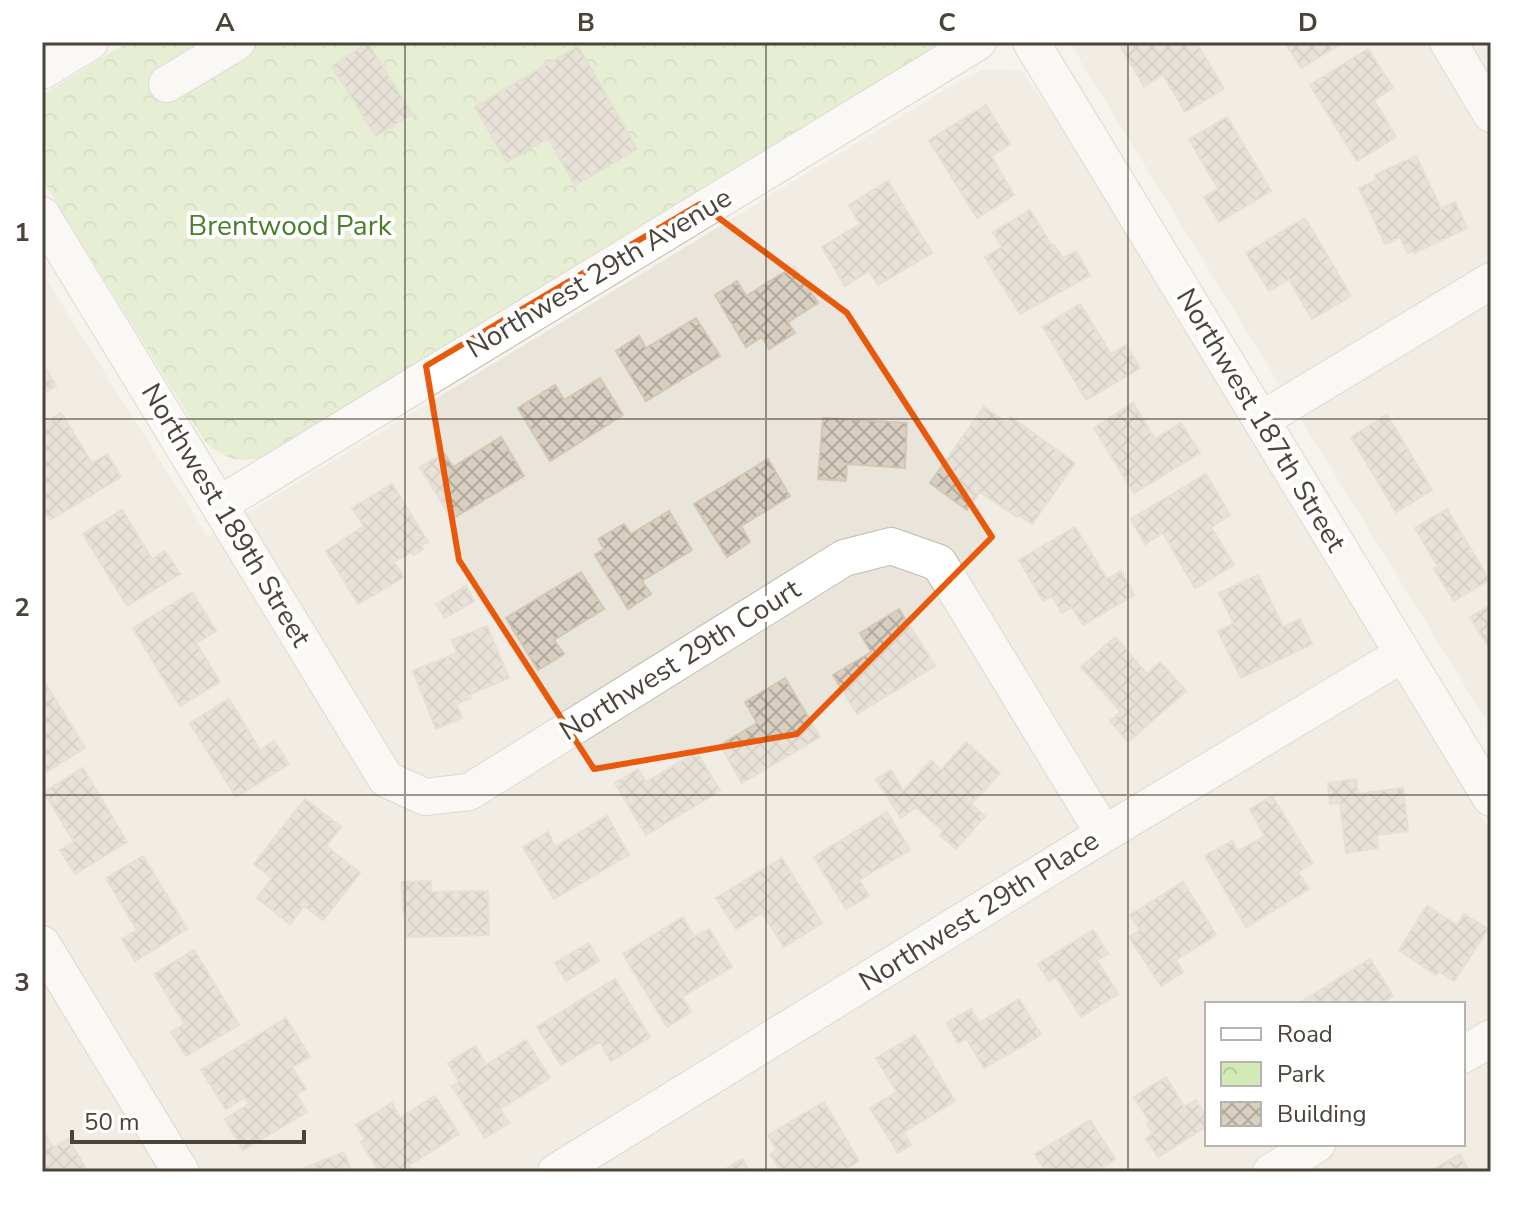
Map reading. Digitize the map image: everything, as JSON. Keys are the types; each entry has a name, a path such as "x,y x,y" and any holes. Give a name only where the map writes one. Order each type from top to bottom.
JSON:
{"street":[{"path":"42,71 90,42"},
{"path":"167,84 237,42"},
{"name":"Northwest 29th Avenue","path":"220,504 978,42"},
{"name":"Northwest 187th Street","path":"1031,42 1491,798"},
{"path":"1448,42 1491,114"},
{"name":"Northwest 189th Street","path":"42,215 386,779 425,797"},
{"path":"1261,420 1491,281"},
{"name":"Northwest 29th Court","path":"425,797 469,792 844,558 891,546 939,563 1104,834"},
{"name":"Northwest 29th Place","path":"556,1172 1104,834 1403,654"},
{"path":"42,944 181,1172"},
{"path":"1465,1054 1491,1038"}],"highlighted area":[{"path":"700,204 847,313 992,537 797,734 594,769 459,560 426,366"}],"shaded area":[{"path":"1069,42 1491,42 1491,728"},
{"path":"984,69 1021,70 1059,123 1491,832 1491,1172 42,1172 42,273 208,537 954,84"}],"green space":[{"name":"Brentwood Park","path":"128,42 942,42 263,457 238,460 205,442 42,179 42,95"}],"building":[{"path":"1129,42 1196,42 1224,89 1185,112 1163,74 1144,86 1121,47"},
{"path":"1285,42 1344,42 1301,68"},
{"path":"368,43 412,114 376,136 332,66"},
{"path":"578,46 637,149 575,185 548,138 507,162 475,107"},
{"path":"1368,49 1393,88 1374,100 1396,137 1357,161 1310,85"},
{"path":"986,105 1010,144 991,156 1014,195 977,218 929,140"},
{"path":"1227,117 1271,191 1219,222 1204,197 1218,189 1189,139"},
{"path":"1416,156 1441,209 1455,202 1467,228 1408,253 1400,237 1385,244 1359,188 1377,180 1375,175"},
{"path":"888,181 932,253 878,285 869,271 845,286 822,247 860,224 849,205"},
{"path":"1030,210 1063,258 1076,251 1090,275 1020,314 985,257 1002,247 993,232"},
{"path":"1305,218 1351,296 1312,319 1289,279 1269,291 1246,253"},
{"path":"794,266 818,303 788,322 795,333 769,349 762,337 746,347 715,295 737,281 746,296"},
{"path":"1080,304 1111,354 1126,345 1140,368 1086,400 1043,327"},
{"path":"696,318 720,356 646,401 616,351 639,336 646,348"},
{"path":"42,363 56,386 42,394"},
{"path":"600,378 623,415 550,461 518,408 555,385 564,400"},
{"path":"1133,403 1155,439 1181,423 1200,453 1134,493 1094,428"},
{"path":"984,407 1007,423 1011,417 1075,463 1032,524 980,492 967,510 930,483"},
{"path":"61,413 92,463 107,454 121,477 50,520 42,507 42,425"},
{"path":"1387,415 1432,490 1396,512 1351,437"},
{"path":"823,418 907,423 905,468 847,464 846,481 818,479"},
{"path":"501,437 524,476 452,519 420,467 444,453 453,467"},
{"path":"768,459 790,496 741,526 750,542 727,557 694,504"},
{"path":"1206,474 1230,515 1211,527 1234,565 1195,588 1163,533 1145,544 1131,519"},
{"path":"392,484 428,542 413,555 412,552 394,562 404,577 358,604 326,551 364,526 352,508"},
{"path":"1447,509 1489,580 1454,601 1434,569 1438,567 1415,528"},
{"path":"122,510 152,559 165,551 180,574 127,606 83,534"},
{"path":"669,511 692,550 642,581 651,594 628,609 595,555 604,549 598,539 624,524 631,534"},
{"path":"1075,527 1107,579 1121,571 1134,595 1083,625 1072,607 1062,613 1052,596 1043,601 1019,560"},
{"path":"581,572 604,609 554,640 564,654 538,670 506,618"},
{"path":"1258,575 1283,627 1300,619 1312,644 1241,678 1218,631 1234,623 1219,593"},
{"path":"466,586 474,601 445,618 436,604"},
{"path":"192,592 216,631 196,643 220,682 180,706 133,628"},
{"path":"1491,605 1491,651 1470,617"},
{"path":"899,609 935,666 857,714 833,675 871,652 860,633"},
{"path":"487,626 509,678 470,694 471,698 456,704 462,718 436,729 413,671 457,653 452,640"},
{"path":"1115,637 1147,674 1160,662 1186,691 1128,742 1110,721 1121,712 1081,667"},
{"path":"42,678 85,748 46,772 42,765"},
{"path":"785,678 820,737 742,783 720,745 757,723 745,702"},
{"path":"229,699 260,750 274,741 289,764 236,797 190,723"},
{"path":"966,742 1000,773 971,804 985,816 956,849 940,835 943,831 916,807 901,818 876,779 891,770 903,791 931,760 941,770"},
{"path":"697,752 720,791 646,835 615,783 638,769 646,782"},
{"path":"83,768 127,842 75,874 60,850 74,842 44,792"},
{"path":"1356,779 1358,794 1403,788 1408,831 1377,835 1378,848 1346,853 1340,803 1330,804 1328,783"},
{"path":"1272,796 1313,863 1298,872 1309,889 1246,927 1205,856 1232,841 1238,851 1265,836 1250,809"},
{"path":"305,799 341,827 326,846 360,873 323,920 304,906 290,924 257,898 272,878 254,864"},
{"path":"887,812 910,850 859,880 869,896 846,909 814,857"},
{"path":"607,816 629,855 554,899 523,847 548,832 555,847"},
{"path":"143,856 187,929 135,961 122,939 137,930 106,878"},
{"path":"782,858 822,923 784,947 762,913 736,929 716,898"},
{"path":"431,881 431,892 488,891 489,935 407,937 402,882"},
{"path":"1183,882 1216,935 1176,960 1183,972 1161,986 1129,937 1140,930 1130,915"},
{"path":"1427,906 1457,925 1464,914 1488,929 1454,981 1439,971 1436,975 1399,950"},
{"path":"683,917 694,937 709,929 732,967 682,997 691,1012 667,1027 623,954"},
{"path":"1093,930 1108,954 1097,960 1118,994 1081,1017 1056,977 1049,981 1038,964"},
{"path":"589,943 599,961 566,981 555,963"},
{"path":"194,950 239,1025 186,1056 171,1032 185,1024 154,974"},
{"path":"1370,959 1393,996 1383,1002 1301,1002"},
{"path":"615,979 650,1037 611,1061 600,1042 561,1065 537,1027"},
{"path":"1019,999 1041,1035 984,1068 966,1038 958,1043 947,1023 971,1009 979,1023"},
{"path":"286,1018 310,1057 292,1067 306,1089 296,1094 307,1112 243,1150 225,1119 249,1104 245,1097 226,1109 201,1070"},
{"path":"915,1035 955,1101 904,1132 911,1145 898,1153 870,1108 897,1092 876,1058"},
{"path":"526,1040 550,1078 500,1109 509,1123 485,1138 452,1086 459,1082 448,1063 475,1046 486,1065"},
{"path":"1166,1077 1184,1107 1196,1100 1205,1115 1205,1127 1158,1157 1146,1138 1153,1134 1147,1124 1150,1122 1134,1097"},
{"path":"435,1096 459,1134 409,1165 414,1172 380,1172 361,1142 365,1139 356,1125 392,1103 400,1118"},
{"path":"824,1102 859,1161 841,1172 782,1172 770,1154 777,1150 768,1135"},
{"path":"1090,1120 1115,1159 1095,1172 1046,1172 1035,1154"},
{"path":"42,1129 53,1148 68,1139 88,1172 42,1172"},
{"path":"344,1152 352,1172 295,1172"},
{"path":"1460,1154 1469,1172 1429,1172"},
{"path":"742,1159 750,1172 721,1172"}]}
